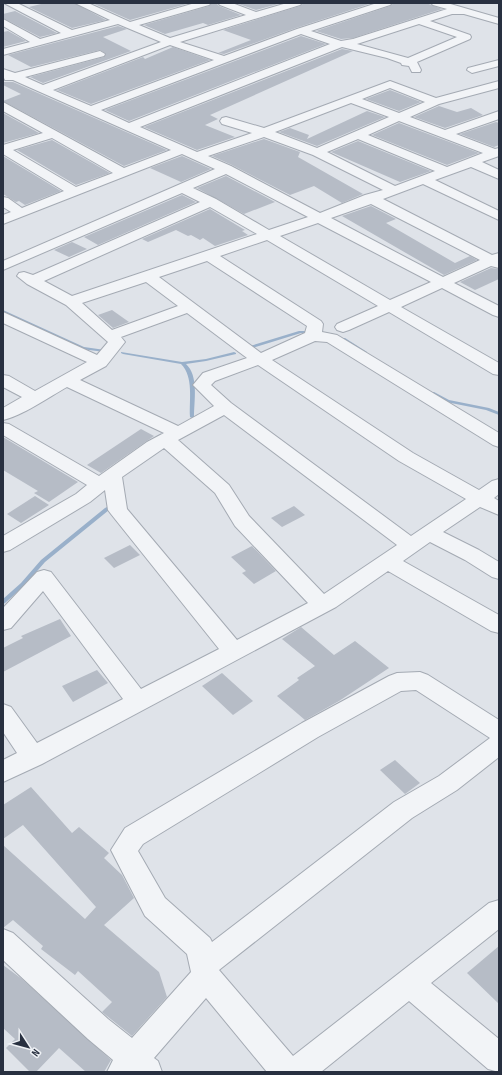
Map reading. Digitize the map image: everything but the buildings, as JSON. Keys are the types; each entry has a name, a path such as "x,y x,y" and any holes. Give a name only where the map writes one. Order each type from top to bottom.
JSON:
{"street":[{"path":"9,3 71,34"},
{"path":"80,3 171,42 225,60"},
{"path":"3,52 71,34 172,13 206,3"},
{"path":"223,3 255,15"},
{"path":"44,89 171,42 297,3"},
{"path":"92,110 301,31 387,3"},
{"path":"129,127 340,44 354,42 458,9 436,3"},
{"path":"155,6 172,13"},
{"path":"452,11 464,11 499,21"},
{"path":"406,63 466,37 419,21"},
{"path":"3,22 40,43"},
{"path":"197,156 299,120 390,84 416,72 413,64 406,63 391,56 340,44 301,31"},
{"path":"6,76 100,54"},
{"path":"472,70 499,63"},
{"path":"6,76 44,89 226,169 499,312"},
{"path":"390,84 435,102"},
{"path":"317,152 435,102 499,84"},
{"path":"351,99 443,135 497,152"},
{"path":"3,106 123,173"},
{"path":"443,135 499,115"},
{"path":"226,121 263,132 317,152 393,190"},
{"path":"3,149 54,134"},
{"path":"358,135 446,171"},
{"path":"3,149 74,192"},
{"path":"3,220 182,150"},
{"path":"71,302 319,218 497,152"},
{"path":"471,162 499,175"},
{"path":"3,265 226,169"},
{"path":"422,179 499,216"},
{"path":"182,188 211,202 266,236 499,370"},
{"path":"370,198 496,260"},
{"path":"3,201 21,213"},
{"path":"32,280 211,202"},
{"path":"208,255 314,330 331,338 499,440"},
{"path":"343,327 442,282 496,260"},
{"path":"3,265 71,302 117,342 100,362 68,381 3,415"},
{"path":"148,276 243,348 406,457 499,509"},
{"path":"110,336 189,307"},
{"path":"3,317 100,362"},
{"path":"314,330 260,359 209,377 202,385 225,407 410,545"},
{"path":"3,380 36,398"},
{"path":"68,381 172,436 222,489 242,521 322,604"},
{"path":"7,538 84,498 106,479 153,446 225,407"},
{"path":"3,428 106,479 118,510 233,651"},
{"path":"3,772 322,604 499,485"},
{"path":"428,533 472,555 499,572"},
{"path":"387,561 499,625"},
{"path":"3,622 44,578 138,702"},
{"path":"287,1072 205,971 200,947 155,907 124,850 134,836 310,730 397,682 420,681 499,732"},
{"path":"3,713 33,757"},
{"path":"3,942 98,1029 134,1067 205,971 403,810 448,783 499,744"},
{"path":"297,1072 499,912"},
{"path":"409,983 499,1058"}],"waterway":[{"path":"3,311 83,348 105,351"},
{"path":"252,347 301,332 312,332"},
{"path":"343,339 365,352"},
{"path":"123,353 182,363"},
{"path":"182,363 206,360 234,353"},
{"path":"182,363 186,367 191,380 192,417"},
{"path":"432,393 448,401 487,409 499,414"},
{"path":"3,602 23,584 43,561 107,509"}]}
